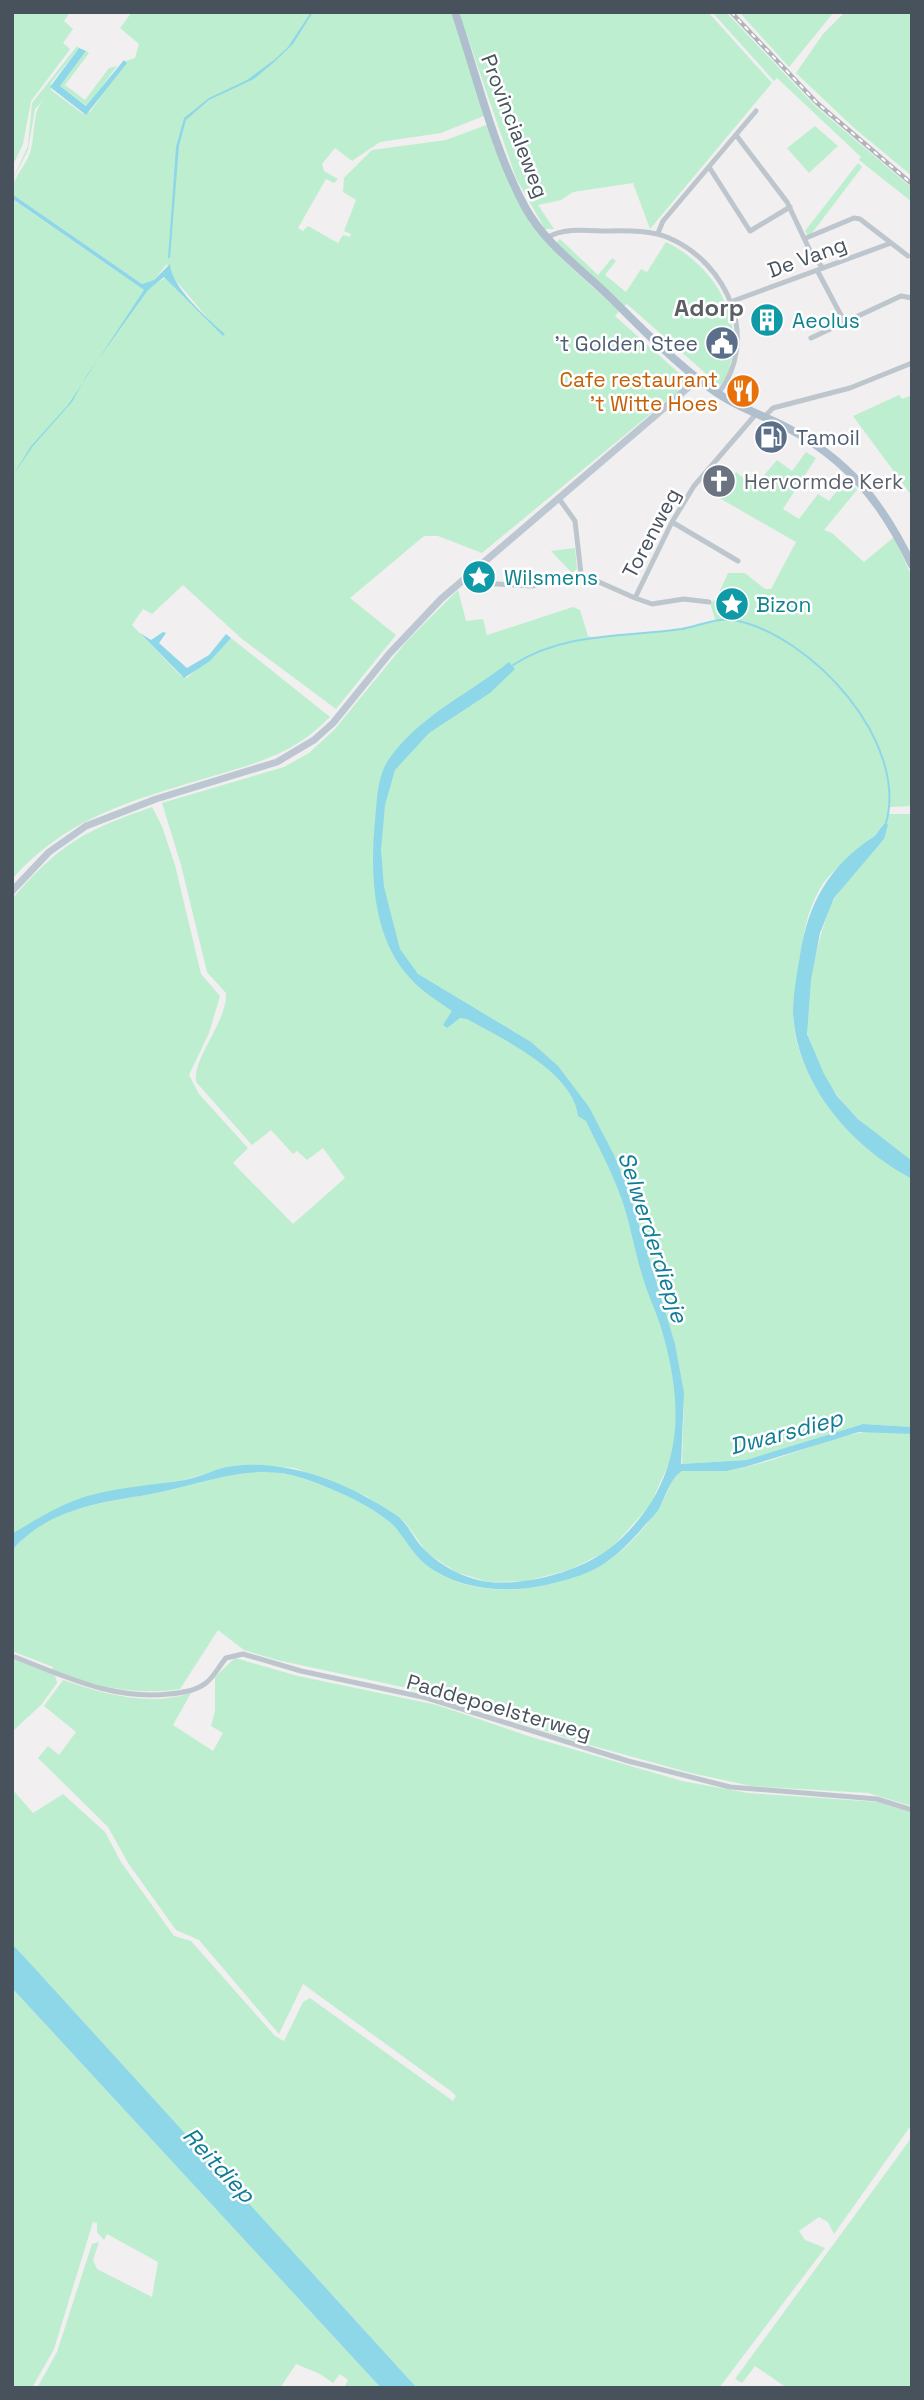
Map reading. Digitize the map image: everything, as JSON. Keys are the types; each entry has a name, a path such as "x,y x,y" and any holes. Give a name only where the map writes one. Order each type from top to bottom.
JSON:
{"main road":[{"name":"Provincialeweg","path":"455,12 513,182 547,238 634,316 656,341 698,379 718,394 817,446 865,487 888,516 912,565"}],"street":[{"path":"657,233 663,220 756,111"},
{"path":"736,135 790,207 845,323"},
{"path":"709,167 750,230 790,207"},
{"name":"De Vang","path":"806,238 854,218 860,219 908,256"},
{"path":"547,238 558,233 583,231 657,233 685,246 723,285 733,301 738,334 737,355 731,379 718,394"},
{"name":"De Vang","path":"733,301 891,243"},
{"path":"811,338 901,296 912,298"},
{"path":"760,416 773,408 850,388 912,363"},
{"path":"12,891 49,852 86,826 166,795 276,762 305,747 333,723 389,654 433,607 698,379"},
{"name":"Torenweg","path":"581,574 635,598 672,522 697,482 760,416"},
{"path":"470,577 480,583 532,586 581,574 575,521 560,499"},
{"path":"672,522 738,561"},
{"path":"635,598 652,604 684,599 709,602"},
{"name":"Paddepoelsterweg","path":"12,1656 97,1689 137,1695 180,1693 198,1688 211,1678 226,1658 243,1654 301,1671 427,1698 666,1772 747,1789 877,1799 912,1810"}],"green space":[{"path":"12,12 70,12 64,21 73,29 63,43 70,49 31,101 23,144 12,167"},
{"path":"132,12 451,12 486,115 441,133 380,142 352,161 335,148 322,164 324,171 338,179 334,183 326,179 298,228 303,231 308,226 338,243 343,235 350,237 351,234 344,231 356,200 343,192 344,178 372,150 446,140 489,124 514,193 531,224 563,260 619,311 615,316 689,382 482,553 438,536 424,536 350,598 396,635 336,709 242,639 183,585 152,614 143,609 132,625 181,676 187,678 231,638 330,717 301,741 271,757 149,795 76,827 32,858 12,879 12,199 144,290 167,277 223,336 171,275 167,264 154,280 142,284 12,194 14,183 30,153 35,117 44,99 35,109 28,150 12,181 28,146 32,103 77,46 79,48 51,83 51,90 83,114 90,112 126,61 135,58 139,44 120,28"},
{"path":"459,12 708,12 772,83 650,229 633,183 573,192 561,200 538,205 554,229 545,229 516,178"},
{"path":"712,12 726,12 815,106 912,188 912,202 859,160 861,157 777,78 774,81"},
{"path":"739,12 834,12 789,67"},
{"path":"845,12 912,12 912,176 853,127 796,73 823,34"},
{"path":"86,51 89,53 65,85 85,100 109,68 117,66 87,106 60,86"},
{"path":"815,126 838,146 809,173 787,148"},
{"path":"858,163 862,167 809,237 805,231"},
{"path":"560,239 598,275 612,258 616,261 605,275 626,292 641,269 647,272 666,242 695,262 708,274 718,289 731,321 732,356 727,375 720,386 627,304 624,306 556,243"},
{"path":"899,395 902,399 912,395 912,496 853,416"},
{"path":"806,452 816,458 783,509 799,519 818,494 829,501 847,478 857,490 824,530 832,533 864,562 894,537 912,577 912,806 890,807 888,814 912,814 912,1161 884,1141 840,1098 817,1062 808,1036 809,988 828,913 843,886 884,839 883,824 868,842 832,873 818,892 803,937 793,1012 796,1038 804,1063 831,1110 869,1149 912,1179 912,1427 863,1424 746,1460 682,1464 684,1394 679,1452 671,1459 650,1505 610,1550 569,1570 526,1581 488,1582 456,1572 427,1553 405,1522 366,1496 295,1468 231,1466 184,1480 91,1495 12,1535 12,899 44,865 74,841 152,807 162,826 175,865 201,974 220,996 209,1033 189,1075 199,1094 248,1148 233,1163 293,1224 345,1178 323,1148 307,1160 297,1151 293,1154 271,1130 252,1145 196,1082 196,1072 221,1016 226,993 207,972 181,865 162,803 284,767 309,753 334,730 407,641 458,590 466,621 483,619 487,635 573,607 580,610 588,636 594,638 657,632 716,622 710,603 716,599 728,573 745,573 765,589 771,589 796,542 714,495 736,472 754,487 777,460 792,471"},
{"path":"575,548 577,569 572,573 551,551"},
{"path":"878,1430 912,1434 912,1806 868,1793 751,1786 691,1773 586,1744 421,1691 277,1660 244,1650 218,1630 180,1689 164,1691 131,1690 83,1681 52,1671 53,1667 12,1651 12,1550 41,1525 91,1506 246,1472 281,1473 324,1486 385,1518 425,1564 452,1580 483,1588 531,1588 581,1575 622,1551 660,1506 674,1479 682,1471 742,1468 844,1437"},
{"path":"12,1658 55,1675 57,1683 42,1704 14,1730"},
{"path":"235,1658 298,1676 437,1705 531,1737 682,1781 748,1793 878,1802 912,1813 912,2124 834,2234 828,2222 819,2217 799,2231 805,2240 825,2248 719,2388 417,2388 12,1944 12,1789 33,1813 63,1794 105,1832 121,1862 174,1936 191,1941 275,2036 284,2041 303,2002 310,1998 453,2101 456,2096 452,2092 303,1984 279,2034 199,1940 176,1930 128,1863 108,1827 38,1758 48,1746 59,1755 76,1732 44,1706 63,1680 110,1694 143,1699 191,1693 173,1725 213,1751 223,1733 211,1726 215,1711 215,1677"},
{"path":"12,1988 381,2388 344,2388 348,2380 340,2374 333,2383 296,2364 280,2388 37,2388 57,2352 92,2244 99,2242 93,2260 97,2269 152,2297 158,2262 107,2234 104,2240 97,2232 97,2223 93,2222 54,2349 32,2388 12,2388"},
{"path":"912,2137 912,2388 787,2388 755,2366 742,2383 735,2379"}],"water":[{"path":"311,12 293,44 273,63 254,79 209,100 186,120 179,146 168,258 176,147 184,118 209,98 247,80 274,60 288,47"},
{"path":"79,48 86,51 60,86 86,106 124,60 127,63 86,115 50,87"},
{"path":"12,194 142,284 154,280 170,264 183,292 225,334 223,336 164,277 148,290 97,360 144,290 14,200"},
{"path":"83,383 72,402 33,446 12,477 31,446 68,405"},
{"path":"163,632 166,633 159,643 187,668 209,655 226,634 231,638 210,661 184,678 140,633 151,640"},
{"path":"509,662 515,669 490,693 429,733 395,770 385,805 381,850 384,887 400,949 418,974 531,1042 558,1066 589,1107 614,1155 629,1192 675,1344 684,1393 681,1464 746,1460 863,1424 912,1427 912,1434 859,1432 745,1467 726,1471 682,1471 671,1483 656,1513 609,1561 576,1577 531,1588 483,1588 452,1580 425,1564 395,1527 374,1511 317,1483 272,1472 236,1474 74,1510 41,1526 12,1550 12,1535 15,1532 81,1498 114,1490 185,1480 233,1466 276,1466 319,1476 359,1493 399,1518 424,1549 439,1562 478,1580 505,1583 560,1573 594,1559 622,1538 642,1515 657,1491 668,1467 674,1442 674,1388 662,1331 643,1278 626,1213 603,1156 586,1121 578,1116 564,1085 550,1071 516,1046 467,1019 460,1018 447,1028 443,1025 452,1011 419,987 397,962 388,944 376,904 374,841 378,789 385,766 401,744 430,717"},
{"path":"886,823 888,825 884,839 834,898 820,933 811,980 807,1034 824,1074 837,1096 858,1119 912,1161 912,1179 868,1149 831,1111 805,1065 793,1013 795,984 804,936 815,903 832,874"},
{"path":"12,1944 417,2388 381,2388 12,1988"}],"waterway":[{"name":"Selwerderdiepje","path":"513,665 533,654 574,641 682,629 722,620 734,620 764,630 822,669 848,696 868,727 883,759 889,791 886,823"}],"railway":[{"path":"731,12 817,103 912,184"}],"place":[{"name":"Aeolus","path":"767,320"},
{"name":"'t Golden Stee","path":"722,343"},
{"name":"Cafe restaurant 't Witte Hoes","path":"743,391"},
{"name":"Tamoil","path":"771,437"},
{"name":"Hervormde Kerk","path":"719,481"},
{"name":"Wilsmens","path":"479,577"},
{"name":"Bizon","path":"732,604"}],"district":[{"name":"Adorp","path":"709,307"}],"water label":[{"name":"Dwarsdiep","path":"786,1432"},
{"name":"Reitdiep","path":"219,2165"}]}
